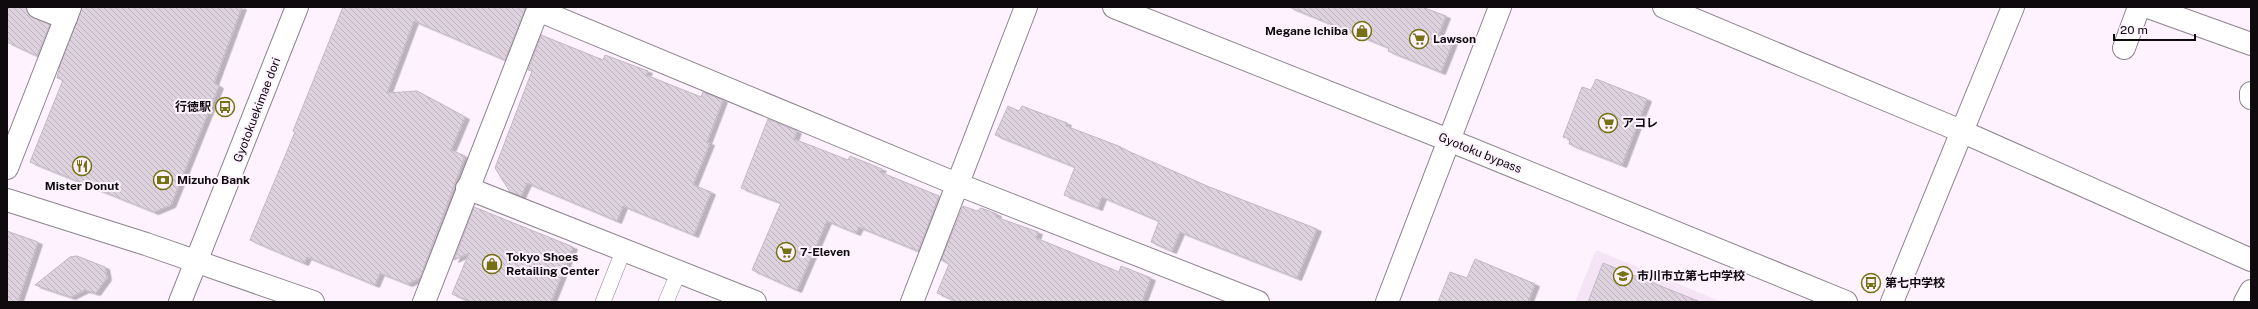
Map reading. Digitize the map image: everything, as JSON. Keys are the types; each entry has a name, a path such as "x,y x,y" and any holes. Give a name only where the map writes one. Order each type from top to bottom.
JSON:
{"street":[{"path":"7,168 68,12 38,7"},
{"name":"Gyotokuekimae dori","path":"180,302 297,7"},
{"path":"912,302 959,184 1026,7"},
{"name":"Gyotoku bypass","path":"1114,7 1448,140 1846,302"},
{"path":"1387,302 1500,7"},
{"path":"1664,7 1961,131 2251,260"},
{"path":"1892,302 2013,7"},
{"path":"2124,48 2139,7"},
{"path":"2148,7 2251,44"},
{"path":"424,302 467,188 539,8 959,184 1258,302"},
{"path":"2251,93 2251,98"},
{"path":"467,188 756,302"},
{"path":"7,200 146,244 313,302"},
{"path":"2245,302 2251,291"}],"lane":[{"path":"604,302 624,249"},
{"path":"666,302 679,271"}],"shaded area":[{"name":"市川市立第七中学校","path":"1596,250 1722,302 1575,302"}],"building":[{"path":"7,7 26,7 29,15 50,25 37,56 7,42"},
{"path":"82,7 242,7 214,83 219,86 171,205 154,212 30,162 63,80 57,78 60,66"},
{"path":"343,7 526,7 505,60 414,21 387,93 417,91 465,117 451,150 465,156 420,278 408,284 380,273 375,285 307,257 304,263 250,240 295,132 293,131"},
{"path":"1289,7 1422,7 1446,16 1438,36 1453,42 1441,72 1388,51 1389,48"},
{"path":"541,35 603,60 605,55 648,71 646,75 701,97 703,92 723,100 707,142 710,143 693,185 711,192 694,235 623,206 617,221 527,183 521,196 510,192 495,168 532,71 528,70"},
{"name":"アコレ","path":"1596,79 1647,99 1622,165 1569,144 1570,139 1563,137 1582,87 1591,90"},
{"path":"1008,106 1019,111 1022,106 1067,123 1066,126 1121,147 1207,186 1317,229 1297,278 1180,232 1172,251 1151,242 1159,221 1102,197 1098,208 1064,195 1075,167 995,135"},
{"path":"768,119 797,131 794,139 848,160 850,156 882,169 880,172 939,196 918,251 859,227 856,233 827,221 797,290 752,270 781,203 741,188"},
{"path":"963,206 977,211 981,208 997,214 996,217 1038,232 1036,238 1119,272 1121,266 1151,278 1142,302 958,302 937,293 949,264 941,260"},
{"path":"474,207 573,247 551,302 471,302 452,294 469,253 454,260"},
{"path":"7,231 38,242 18,302 7,302"},
{"path":"77,256 105,267 107,278 96,293 85,290 71,297 35,285 70,257"},
{"path":"1475,259 1535,284 1528,302 1438,302 1450,272 1467,278"},
{"path":"1603,263 1698,301 1698,302 1588,302"}],"place":[{"name":"Megane Ichiba","path":"1362,31"},
{"name":"Lawson","path":"1419,39"},
{"name":"行徳駅","path":"225,107"},
{"name":"アコレ","path":"1608,123"},
{"name":"Mister Donut","path":"82,166"},
{"name":"Mizuho Bank","path":"163,180"},
{"name":"7-Eleven","path":"786,252"},
{"name":"Tokyo Shoes Retailing Center","path":"492,264"},
{"name":"市川市立第七中学校","path":"1623,276"},
{"name":"第七中学校","path":"1871,283"}]}
